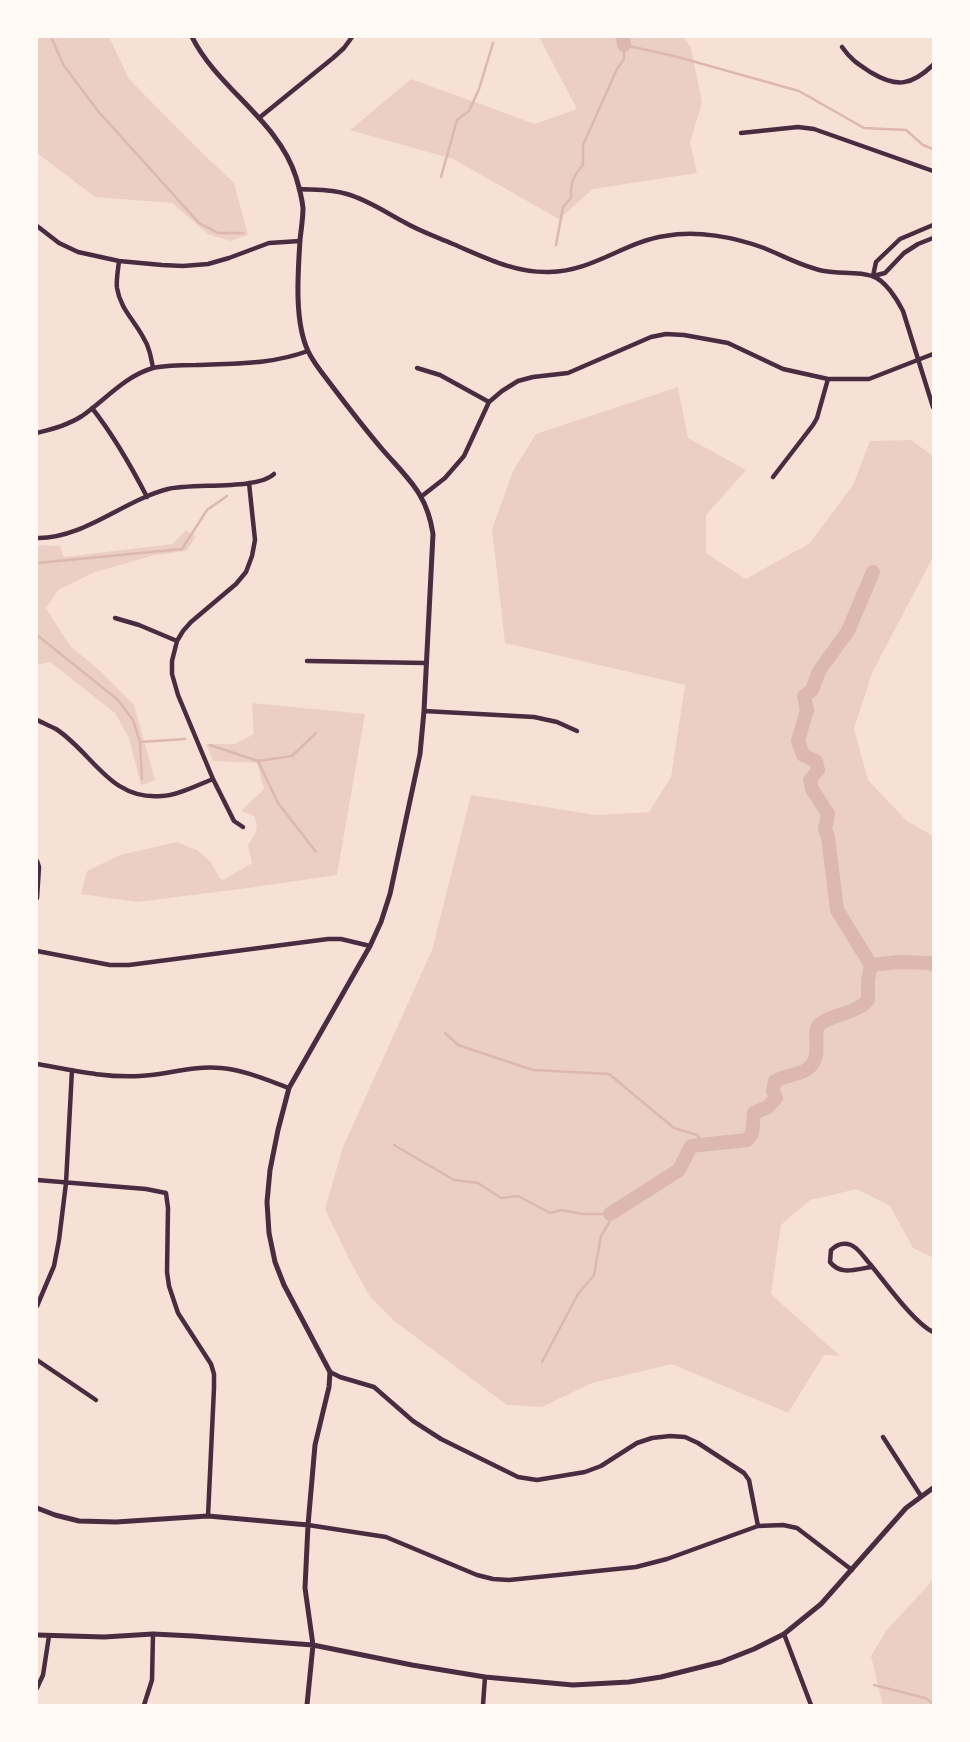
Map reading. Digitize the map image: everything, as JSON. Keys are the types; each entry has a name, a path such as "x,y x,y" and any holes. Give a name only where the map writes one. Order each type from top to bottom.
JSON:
{"street":[{"path":"192,37 207,61 285,151 299,189 303,211 298,315 308,351 347,405 422,496 431,519 433,534 424,711 419,754 390,894 370,946 289,1088 270,1170 267,1202 269,1233 275,1262 284,1285 330,1372 315,1445 308,1525 305,1588 313,1645 307,1705"},
{"path":"259,118 333,58 352,37"},
{"path":"842,47 852,61 884,80 901,84 916,79 933,65"},
{"path":"741,133 799,127 933,171"},
{"path":"299,189 344,192 407,224 496,262 536,273 564,272 593,264 660,236 680,233 698,234 762,248 799,264 824,271 873,276 884,273 904,253 933,238"},
{"path":"873,276 876,262 900,239 933,225"},
{"path":"37,226 59,243 78,252 119,261 183,267 208,264 269,243 300,241"},
{"path":"119,261 117,286 120,299 127,315 143,336 153,368"},
{"path":"873,276 897,299 903,311 933,407"},
{"path":"422,496 445,478 464,456 489,402 502,391 533,377 568,373 651,337 684,335 728,343 783,369 828,379 869,379 933,354"},
{"path":"37,433 79,417 136,375 153,368 268,362 308,351"},
{"path":"417,369 440,375 489,402"},
{"path":"772,477 817,418 828,379"},
{"path":"92,408 111,433 147,497"},
{"path":"37,538 46,539 66,534 170,488 249,483 269,479 274,474"},
{"path":"243,827 234,821 213,779 178,695 172,674 172,660 177,641 191,621 236,584 246,572 255,540 249,483"},
{"path":"115,618 177,641"},
{"path":"307,661 426,663"},
{"path":"424,711 534,717 577,730"},
{"path":"37,720 56,729 111,781 129,792 142,796 163,796 213,779"},
{"path":"37,861 37,898"},
{"path":"37,951 110,965 129,965 328,939 341,939 370,946"},
{"path":"37,1064 109,1075 141,1076 219,1068 236,1070 289,1088"},
{"path":"37,1306 54,1266 60,1240 72,1070"},
{"path":"37,1180 166,1193 169,1286 178,1312 211,1364 214,1374 208,1516"},
{"path":"872,1267 840,1271 830,1262 831,1250 842,1243 856,1248 872,1267 919,1323 933,1332"},
{"path":"37,1360 96,1400"},
{"path":"330,1372 374,1387 413,1421 441,1439 500,1469 527,1479 545,1479 584,1472 601,1466 638,1443 652,1438 685,1437 744,1473 749,1480 758,1526"},
{"path":"883,1437 921,1496"},
{"path":"37,1635 104,1637 153,1634 313,1645 485,1677 573,1685 661,1678 721,1662 784,1634 821,1604 906,1508 933,1488"},
{"path":"37,1508 79,1521 116,1522 208,1516 308,1525 386,1537 477,1575 509,1580 636,1567 667,1559 758,1526 783,1525 797,1528 852,1570"},
{"path":"144,1705 152,1680 153,1634"},
{"path":"784,1634 811,1705"},
{"path":"37,1688 43,1675 49,1636"},
{"path":"483,1705 485,1677"}],"shaded area":[{"path":"37,37 109,37 129,79 234,183 248,235 230,241 208,234 172,203 95,197 37,153"},
{"path":"539,37 684,37 691,48 702,102 690,143 697,173 593,189 559,219 453,159 350,130 411,79 535,124 577,109"},
{"path":"678,387 688,438 746,470 706,515 706,553 746,579 810,543 853,485 870,441 911,440 933,456 933,557 872,673 854,729 868,780 907,821 933,836 933,1258 913,1248 890,1206 857,1189 810,1200 781,1225 771,1294 840,1356 824,1355 788,1413 672,1364 592,1383 542,1407 507,1405 393,1320 370,1297 325,1209 343,1147 432,950 471,795 596,815 649,812 671,777 685,685 505,643 492,529 513,471 536,434"},
{"path":"186,530 196,537 186,551 155,555 95,572 58,590 46,608 70,646 134,705 155,780 141,785 129,738 115,713 50,662 37,665 37,545 60,546 64,557 173,544"},
{"path":"252,703 365,714 337,875 137,902 81,894 87,871 120,855 177,842 197,850 211,862 223,880 252,863 248,845 257,824 254,816 241,811 264,789 257,763 213,761 206,744 235,744 254,734"},
{"path":"933,1580 933,1705 883,1705 871,1656 886,1631"}],"waterway":[{"path":"51,37 64,66 98,111 199,223 218,233 243,233"},
{"path":"623,37 624,45"},
{"path":"441,177 457,120 469,111 479,89 493,43"},
{"path":"556,245 563,207 571,198 573,180 583,165 583,145 624,59 624,45 799,91 864,128 906,130 923,145 933,149"},
{"path":"37,563 182,549 207,510 227,496"},
{"path":"871,965 837,910 825,829 828,814 812,789 810,780 818,770 816,761 803,755 798,741 807,710 804,696 812,690 819,671 848,631 873,572"},
{"path":"37,635 118,700 133,720 140,742 185,739"},
{"path":"258,761 292,756 316,733"},
{"path":"140,742 142,779"},
{"path":"210,745 258,761 278,803 316,852"},
{"path":"610,1214 679,1170 691,1146 747,1140 752,1134 754,1113 768,1107 776,1098 773,1091 775,1081 802,1072 812,1065 819,1025 862,1006 868,1000 871,965 899,962 933,965"},
{"path":"445,1033 458,1045 533,1070 609,1074 674,1128 697,1135 704,1145"},
{"path":"394,1145 454,1180 478,1183 501,1198 518,1196 550,1213 561,1210 582,1214 610,1214 609,1223 601,1236 594,1275 578,1294 542,1362"},
{"path":"874,1685 925,1698 932,1705"}]}
